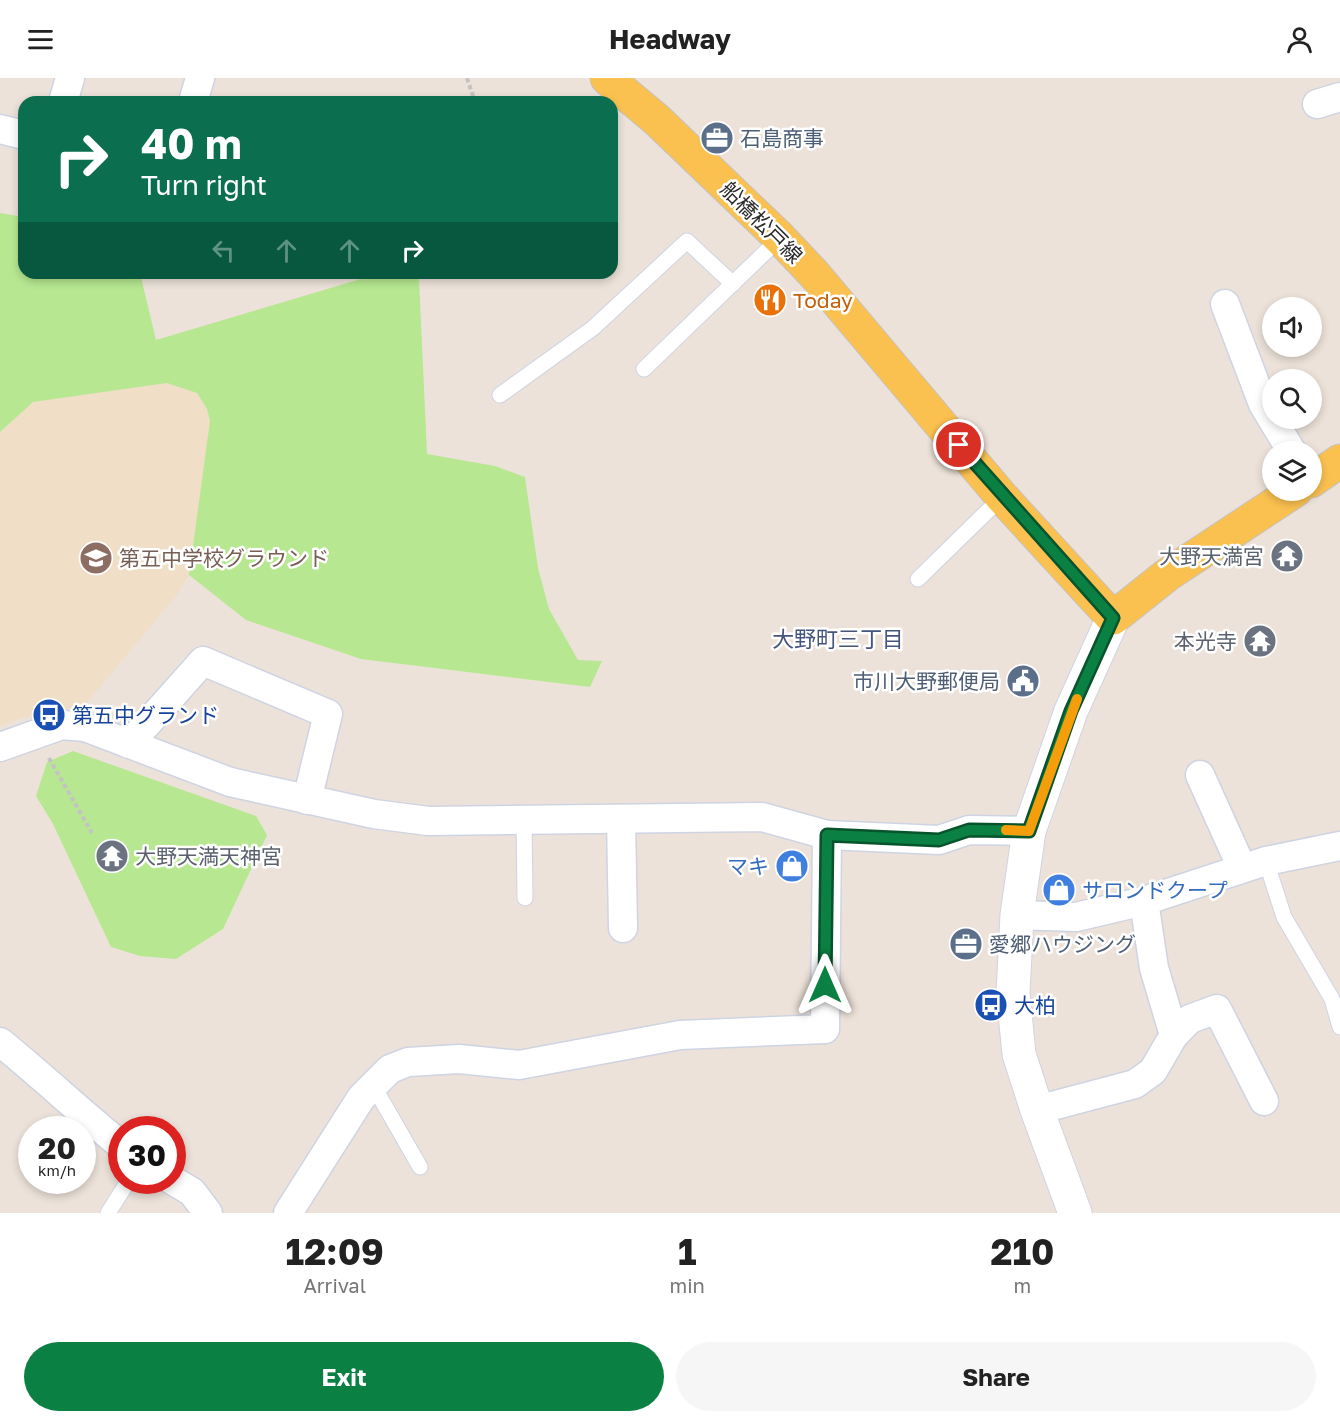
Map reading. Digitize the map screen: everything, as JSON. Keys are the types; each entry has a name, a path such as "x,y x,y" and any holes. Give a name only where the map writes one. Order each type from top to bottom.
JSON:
{"main road":[{"name":"船橋松戸線","path":"607,78 657,120 780,238 814,274 1002,497 1113,618"},
{"path":"1322,473 1340,461"},
{"path":"1113,618 1167,575 1279,501"}],"street":[{"path":"65,96 70,78"},
{"path":"195,96 200,78"},
{"path":"0,129 18,134"},
{"path":"1225,304 1263,404 1285,441"},
{"path":"1075,1213 1037,1110 1019,1053 1013,993 1017,915 1029,831 1071,711 1113,618"},
{"path":"129,744 203,661 328,714 307,800"},
{"path":"0,747 62,725 85,727 230,782 307,800 428,821 762,817 827,835 939,840 969,830 1029,831"},
{"path":"1200,775 1254,865"},
{"path":"621,819 622,928"},
{"path":"288,1213 361,1098 390,1069 408,1062 459,1059 519,1065 680,1035 825,1029 827,835"},
{"path":"1017,915 1076,917 1144,901 1254,865 1340,846"},
{"path":"1144,901 1154,968 1174,1035"},
{"path":"1037,1110 1136,1084 1153,1071 1174,1035 1190,1019 1217,1010 1264,1101"},
{"path":"0,1042 108,1135"},
{"path":"186,1188 192,1192 208,1213"}],"lane":[{"path":"644,369 780,238"},
{"path":"500,395 593,328 687,241 733,284"},
{"path":"918,579 1002,497"},
{"path":"524,819 525,898"},
{"path":"1254,865 1332,999 1340,1027"},
{"path":"374,1085 420,1167"},
{"path":"108,1213 120,1194"}],"path":[{"path":"467,78 473,96"},
{"path":"48,757 92,833"}],"shaded area":[{"name":"第五中学校グラウンド","path":"167,383 197,393 207,409 212,432 189,575 176,596 84,706 21,718 0,727 0,432 33,402"}],"green space":[{"path":"0,213 18,216 18,279 141,279 156,340 361,279 419,279 427,454 495,466 525,477 538,568 549,609 578,660 602,661 590,687 361,659 246,620 189,575 210,421 207,409 197,393 167,383 33,402 0,432"},
{"path":"73,751 256,816 267,835 223,929 176,959 140,956 111,947 53,824 36,796 47,762"}],"slow traffic":[{"path":"1006,830 1029,831 1077,699"}],"place":[{"name":"石島商事","path":"717,138"},
{"name":"Today","path":"770,300"},
{"name":"大野天満宮","path":"1287,556"},
{"name":"第五中学校グラウンド","path":"96,558"},
{"name":"本光寺","path":"1260,641"},
{"name":"市川大野郵便局","path":"1023,681"},
{"name":"第五中グランド","path":"49,715"},
{"name":"大野天満天神宮","path":"112,856"},
{"name":"マキ","path":"792,866"},
{"name":"サロンドクープ","path":"1059,890"},
{"name":"愛郷ハウジング","path":"966,944"},
{"name":"大柏","path":"991,1005"}],"district":[{"name":"大野町三丁目","path":"838,638"}],"route":[{"path":"825,985 827,835 939,840 969,830 1029,831 1071,711 1113,618 1002,497 959,445"}]}
